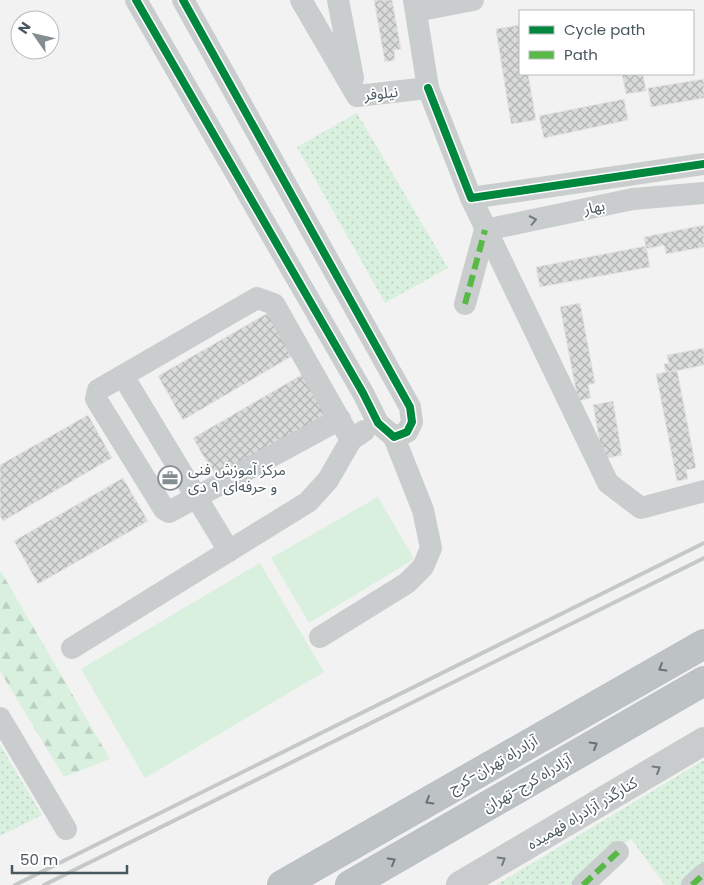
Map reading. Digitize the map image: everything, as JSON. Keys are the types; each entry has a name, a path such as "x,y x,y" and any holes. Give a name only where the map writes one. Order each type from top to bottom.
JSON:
{"highway":[{"name":"آزادراه تهران-کرج","path":"282,885 704,644"},
{"name":"آزادراه کرج-تهران","path":"350,885 704,681"}],"main road":[{"name":"کنارگذر آزادراه فهمیده","path":"460,885 704,741"}],"street":[{"path":"136,0 363,394 386,430 423,510 431,548 423,567 407,583 320,637"},
{"path":"72,648 308,502 328,480 351,440 386,430 407,432 412,422 410,407 183,0"},
{"name":"نیلوفر","path":"301,0 357,96 428,88"},
{"path":"338,0 357,96"},
{"path":"474,0 415,6 428,88 485,230 608,483 641,508 704,491"},
{"path":"471,198 704,164"},
{"path":"628,174 644,181 643,193 633,199"},
{"name":"بهار","path":"485,230 633,199 695,192 704,193"},
{"path":"464,304 485,230"},
{"path":"340,419 169,512 164,510 96,398 98,390 256,298 274,304 340,419 351,440"},
{"path":"123,376 229,551"},
{"path":"0,718 66,829"},
{"path":"583,885 618,852"},
{"path":"692,885 704,874"}],"green space":[{"path":"357,113 448,268 385,303 297,147"},
{"path":"378,497 414,559 309,623 271,558"},
{"path":"260,563 324,672 145,778 81,669"},
{"path":"0,570 110,759 64,777 0,671"},
{"path":"0,745 42,815 0,836"},
{"path":"704,760 704,867 684,885 665,885 631,839 609,853 578,885 496,885"}],"building":[{"path":"374,0 392,0 401,49 394,50 395,60 385,62"},
{"path":"519,25 519,75 528,75 536,120 511,124 496,29"},
{"path":"622,75 643,75 646,91 626,94"},
{"path":"704,79 704,98 651,107 648,88"},
{"path":"624,99 628,120 544,138 539,116"},
{"path":"704,225 704,247 666,254 664,245 646,249 644,237"},
{"path":"646,246 650,267 540,287 536,267"},
{"path":"580,303 595,383 588,385 591,398 578,401 560,307"},
{"path":"268,313 292,356 183,420 158,376"},
{"path":"704,348 704,365 666,373 664,364 669,363 667,355"},
{"path":"677,370 696,468 686,470 688,479 677,481 656,374"},
{"path":"303,374 328,418 218,481 193,438"},
{"path":"613,401 622,455 603,459 593,405"},
{"path":"88,415 112,458 3,521 0,516 0,465"},
{"path":"123,478 148,521 38,584 14,541"}],"railway":[{"path":"15,885 704,543"},
{"path":"44,885 704,558"}],"marked path":[{"path":"465,304 485,230"},
{"path":"583,885 618,852"},
{"path":"692,885 704,874"}],"cycle path":[{"path":"136,0 363,393 378,423 394,437 407,432 412,422 410,407 183,0"},
{"path":"428,88 471,198 704,164"}],"place":[{"name":"مرکز آموزش فنی و حرفه‌ای ۹ دی","path":"170,478"}]}
